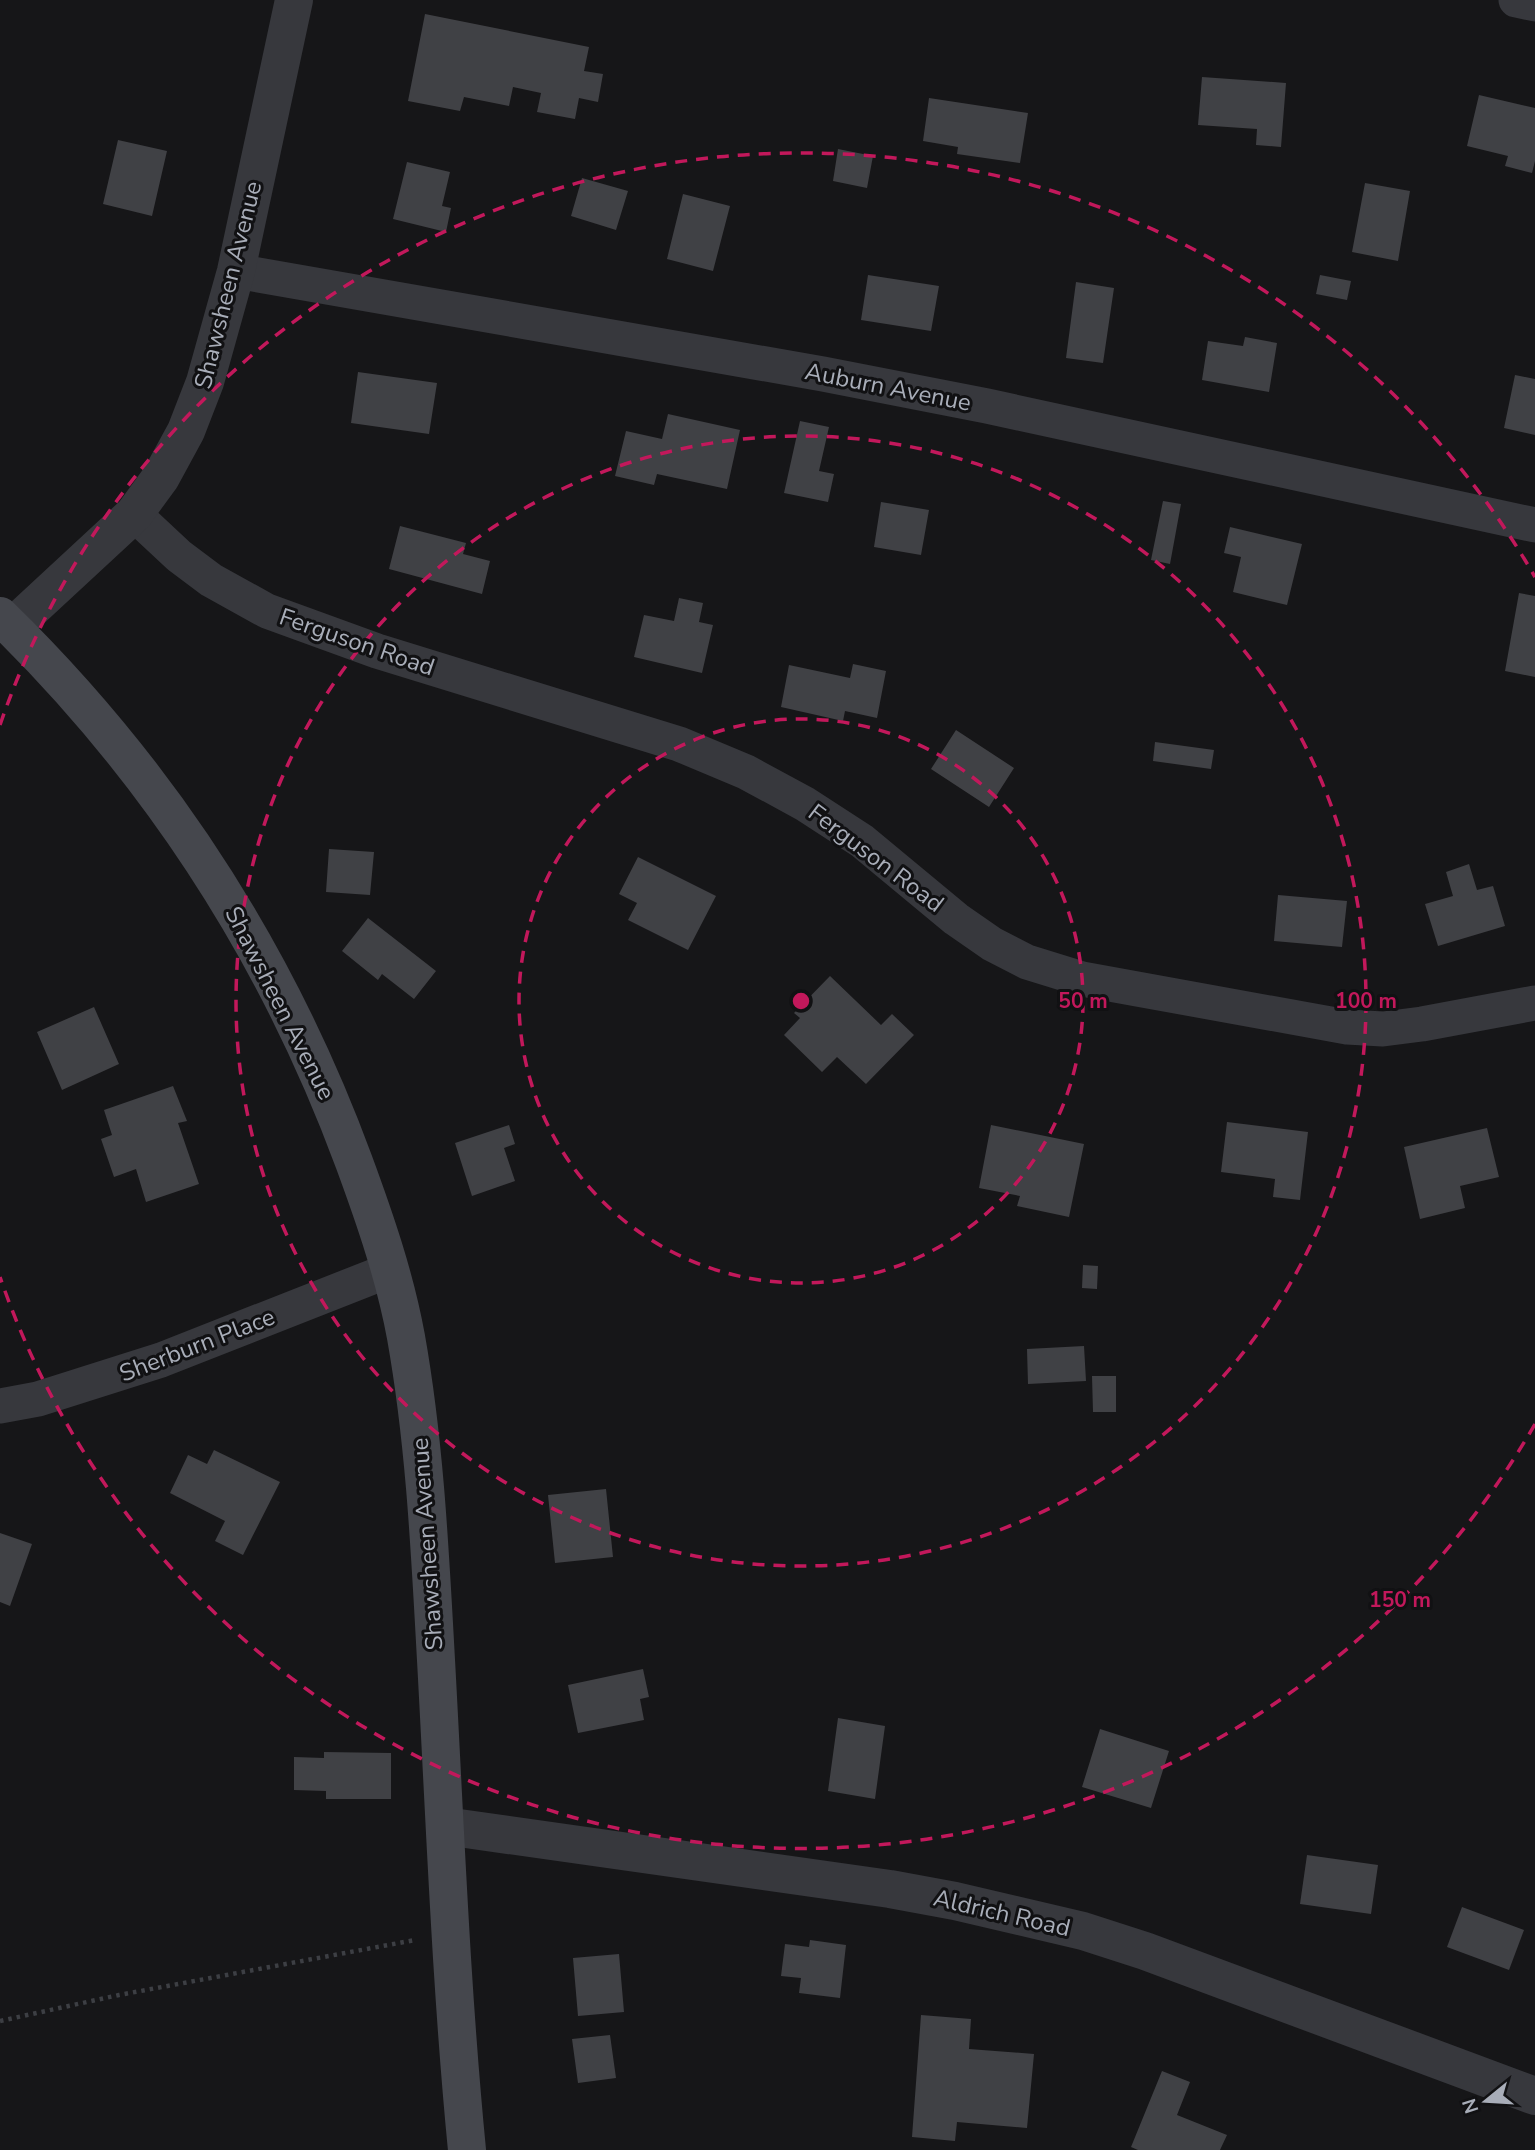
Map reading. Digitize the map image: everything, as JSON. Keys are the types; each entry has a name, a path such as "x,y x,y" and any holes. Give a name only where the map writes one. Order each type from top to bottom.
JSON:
{"main road":[{"name":"Shawsheen Avenue","path":"6,621 66,682 150,783 187,835 257,946 322,1079 371,1208 390,1270 405,1334 424,1468 450,1934 467,2150"}],"street":[{"name":"Shawsheen Avenue","path":"6,621 134,514 161,477 186,431 209,371 236,271 294,0"},
{"path":"1516,0 1535,4"},
{"name":"Auburn Avenue","path":"236,271 851,379 1535,524"},
{"name":"Ferguson Road","path":"134,514 178,556 211,580 267,611 377,651 679,744 746,772 805,804 862,841 956,919 992,944 1027,962 1082,979 1347,1027 1383,1029 1535,1003"},
{"name":"Sherburn Place","path":"0,1406 38,1399 161,1360 390,1270"},
{"name":"Aldrich Road","path":"445,1826 890,1889 1022,1915 1145,1951 1535,2096"}],"path":[{"path":"0,2021 119,1995 450,1934"}],"building":[{"path":"425,14 589,47 584,71 603,74 598,102 579,98 575,119 537,112 541,93 513,87 509,106 464,97 460,111 408,101"},
{"path":"1202,77 1286,83 1281,147 1256,145 1257,129 1198,125"},
{"path":"1479,95 1535,108 1535,161 1532,173 1505,166 1508,156 1467,146"},
{"path":"929,98 1028,113 1020,163 957,154 958,147 923,141"},
{"path":"118,140 167,151 152,216 103,204"},
{"path":"838,149 873,156 867,188 833,181"},
{"path":"407,162 450,172 442,206 451,208 446,232 393,219"},
{"path":"582,178 628,191 616,230 571,216"},
{"path":"1365,183 1410,191 1398,261 1352,252"},
{"path":"683,194 730,206 713,271 667,259"},
{"path":"868,275 939,286 931,331 861,320"},
{"path":"1320,275 1351,281 1347,300 1316,294"},
{"path":"1076,282 1114,288 1103,363 1066,358"},
{"path":"1245,337 1277,343 1269,392 1202,380 1208,341 1243,346"},
{"path":"358,372 437,383 429,434 351,423"},
{"path":"1515,375 1535,379 1535,435 1504,428"},
{"path":"668,414 740,430 727,489 657,474 654,485 615,476 626,431 662,439"},
{"path":"800,421 829,427 819,471 834,474 828,502 784,493"},
{"path":"1163,501 1181,504 1170,564 1151,560"},
{"path":"881,502 929,510 921,555 874,547"},
{"path":"400,526 466,543 463,554 490,561 482,594 389,569"},
{"path":"1230,527 1302,544 1287,605 1233,592 1241,557 1224,553"},
{"path":"1519,593 1535,596 1535,677 1505,671"},
{"path":"679,598 703,603 699,622 713,625 702,673 634,657 644,615 674,621"},
{"path":"853,664 886,671 877,718 845,711 843,721 781,707 789,665 850,678"},
{"path":"956,730 1014,768 989,807 931,769"},
{"path":"1155,742 1214,750 1211,769 1153,761"},
{"path":"329,849 374,852 370,895 326,892"},
{"path":"638,857 716,896 688,950 628,920 637,903 619,894"},
{"path":"1469,864 1477,890 1493,886 1505,926 1438,946 1425,904 1453,896 1446,872"},
{"path":"1278,895 1347,901 1342,947 1274,941"},
{"path":"368,918 436,971 414,999 382,974 378,980 342,951"},
{"path":"830,976 881,1025 892,1014 914,1035 866,1084 837,1057 822,1072 784,1035 800,1018 794,1013"},
{"path":"94,1007 119,1064 62,1090 37,1032"},
{"path":"173,1086 187,1121 178,1123 199,1184 146,1202 136,1169 114,1177 101,1139 112,1135 104,1110"},
{"path":"1227,1122 1308,1132 1300,1200 1273,1197 1275,1179 1221,1172"},
{"path":"509,1125 515,1144 504,1148 515,1181 472,1196 455,1143"},
{"path":"991,1125 1084,1144 1069,1217 1017,1206 1020,1196 979,1188"},
{"path":"1487,1128 1499,1177 1460,1186 1465,1208 1420,1219 1404,1147"},
{"path":"1083,1265 1098,1266 1097,1289 1082,1288"},
{"path":"1084,1346 1086,1381 1028,1384 1027,1349"},
{"path":"1092,1376 1116,1376 1116,1412 1093,1412"},
{"path":"214,1450 280,1482 243,1555 215,1541 225,1521 170,1493 188,1455 207,1464"},
{"path":"606,1489 613,1557 555,1563 548,1495"},
{"path":"0,1533 32,1544 10,1606 0,1602"},
{"path":"643,1669 649,1697 640,1699 644,1720 578,1733 568,1685"},
{"path":"838,1718 885,1726 875,1799 828,1791"},
{"path":"1100,1729 1169,1751 1151,1808 1082,1787"},
{"path":"324,1752 391,1753 391,1799 326,1799 326,1791 294,1790 294,1757 324,1758"},
{"path":"1307,1855 1378,1865 1371,1914 1300,1904"},
{"path":"1462,1907 1524,1930 1509,1970 1447,1947"},
{"path":"810,1940 846,1945 840,1998 799,1993 801,1978 781,1976 785,1944 809,1947"},
{"path":"619,1954 624,2012 578,2016 573,1958"},
{"path":"921,2015 971,2019 969,2049 1034,2054 1027,2128 957,2122 955,2141 912,2137"},
{"path":"610,2035 616,2078 578,2083 572,2039"},
{"path":"1162,2071 1190,2082 1177,2115 1227,2135 1220,2150 1138,2150 1131,2147"}]}
